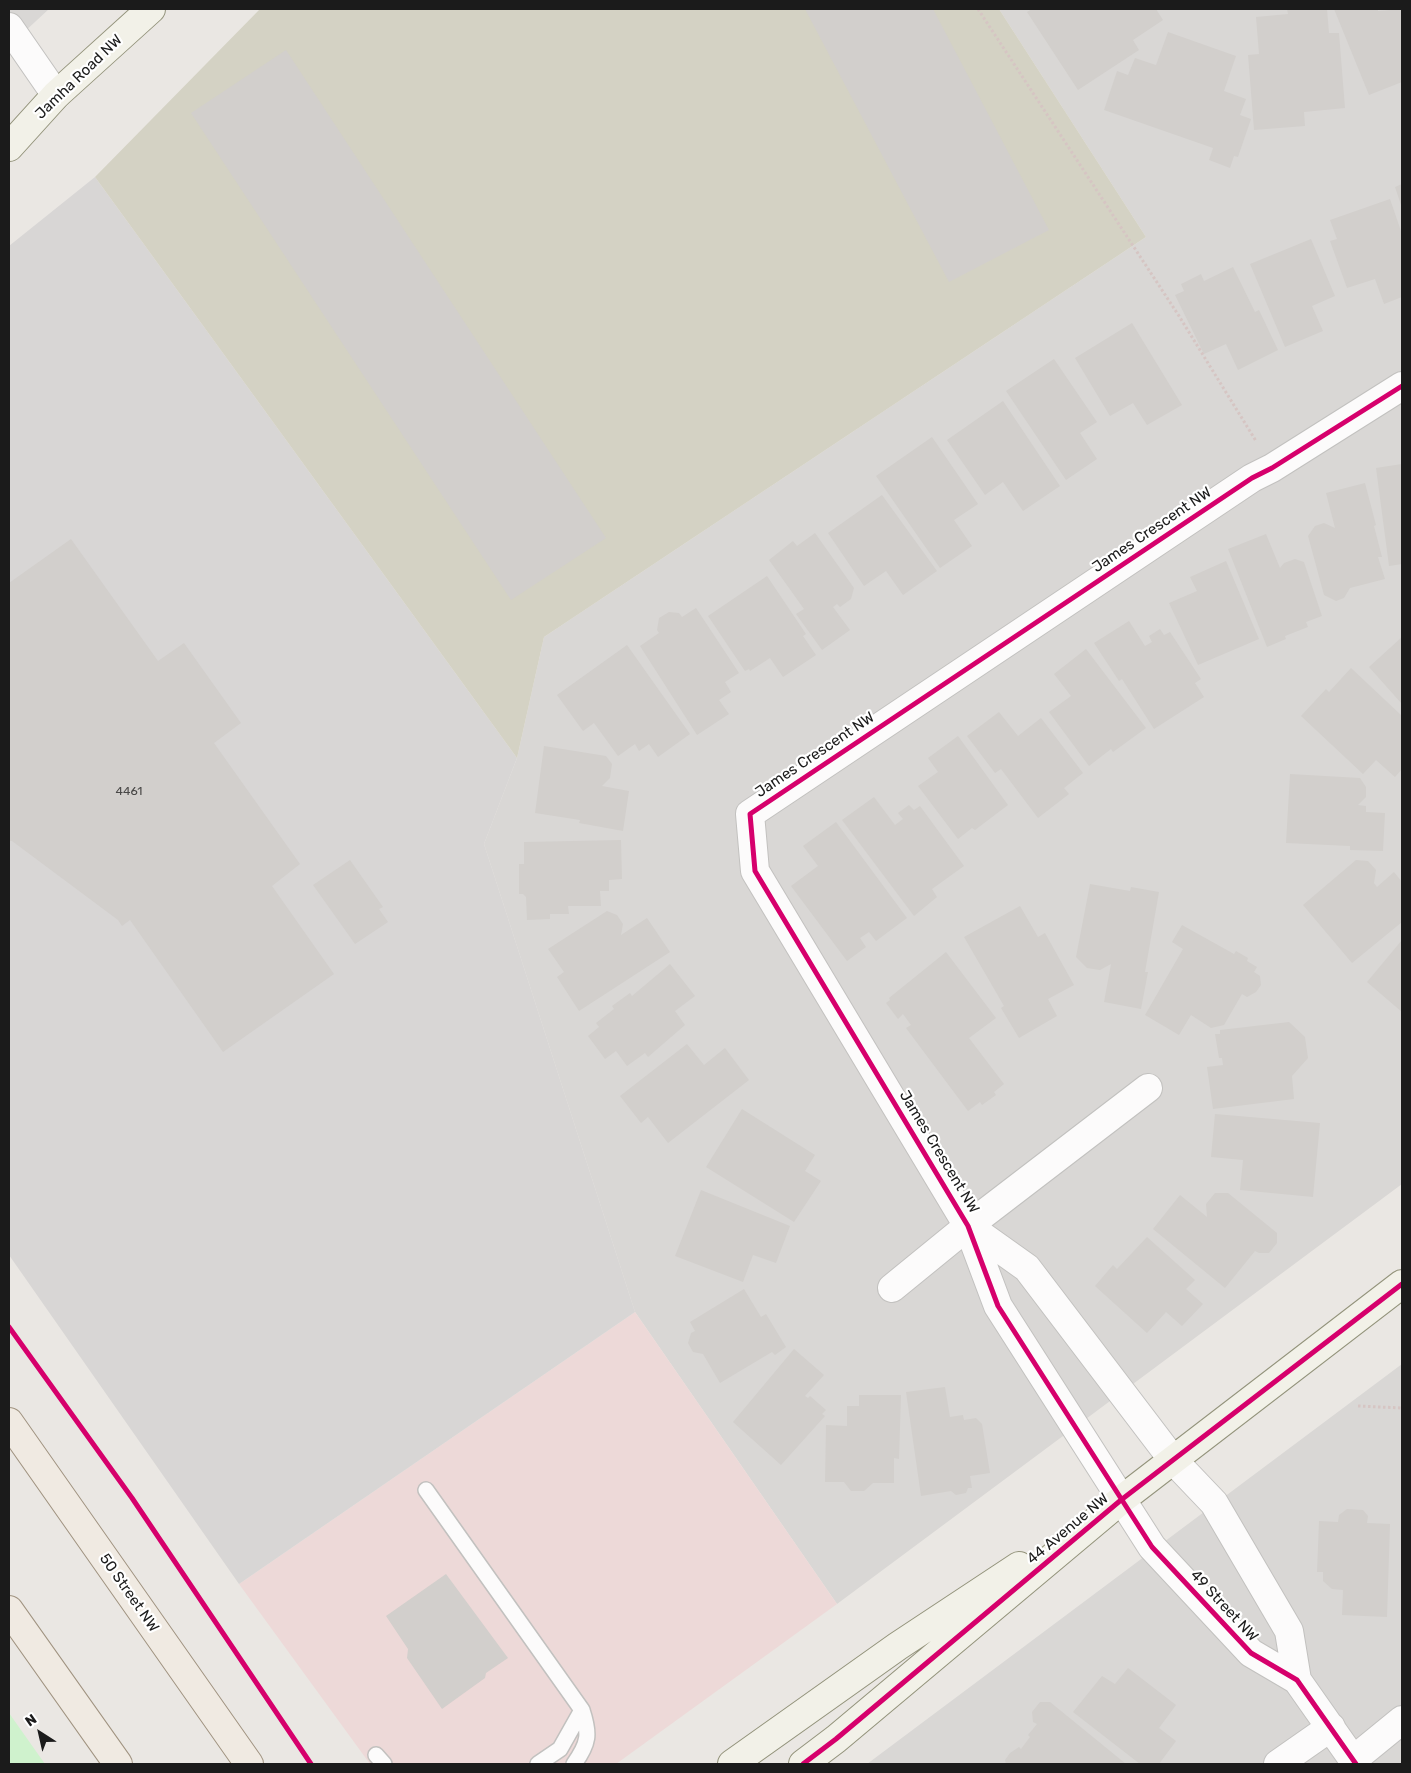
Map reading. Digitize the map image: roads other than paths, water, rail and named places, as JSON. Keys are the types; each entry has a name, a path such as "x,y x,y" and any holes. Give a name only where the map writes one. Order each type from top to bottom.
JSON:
{"main road":[{"name":"50 Street NW","path":"9,1422 249,1764"},
{"path":"9,1610 118,1764"}],"street":[{"name":"Jamha Road NW","path":"9,147 56,95 152,9"},
{"path":"9,27 56,95"},
{"name":"James Crescent NW","path":"1121,1500 998,1306 968,1226 755,871 750,814 1252,478 1272,468 1402,386"},
{"name":"James Crescent NW","path":"892,1288 968,1226 1148,1088"},
{"name":"James Crescent NW","path":"968,1226 1027,1268 1173,1460"},
{"name":"44 Avenue NW","path":"803,1764 836,1739 1121,1500 1402,1284"},
{"name":"49 Street NW","path":"1173,1460 1214,1503 1289,1631 1297,1680"},
{"name":"44 Avenue NW","path":"732,1764 898,1646 1121,1500"},
{"name":"49 Street NW","path":"1121,1500 1152,1548 1251,1653 1297,1680 1354,1762 1402,1720"},
{"path":"1278,1764 1331,1727"}],"lane":[{"path":"426,1490 582,1710 588,1728 585,1749 574,1764"},
{"path":"538,1764 560,1749 582,1710"}]}
